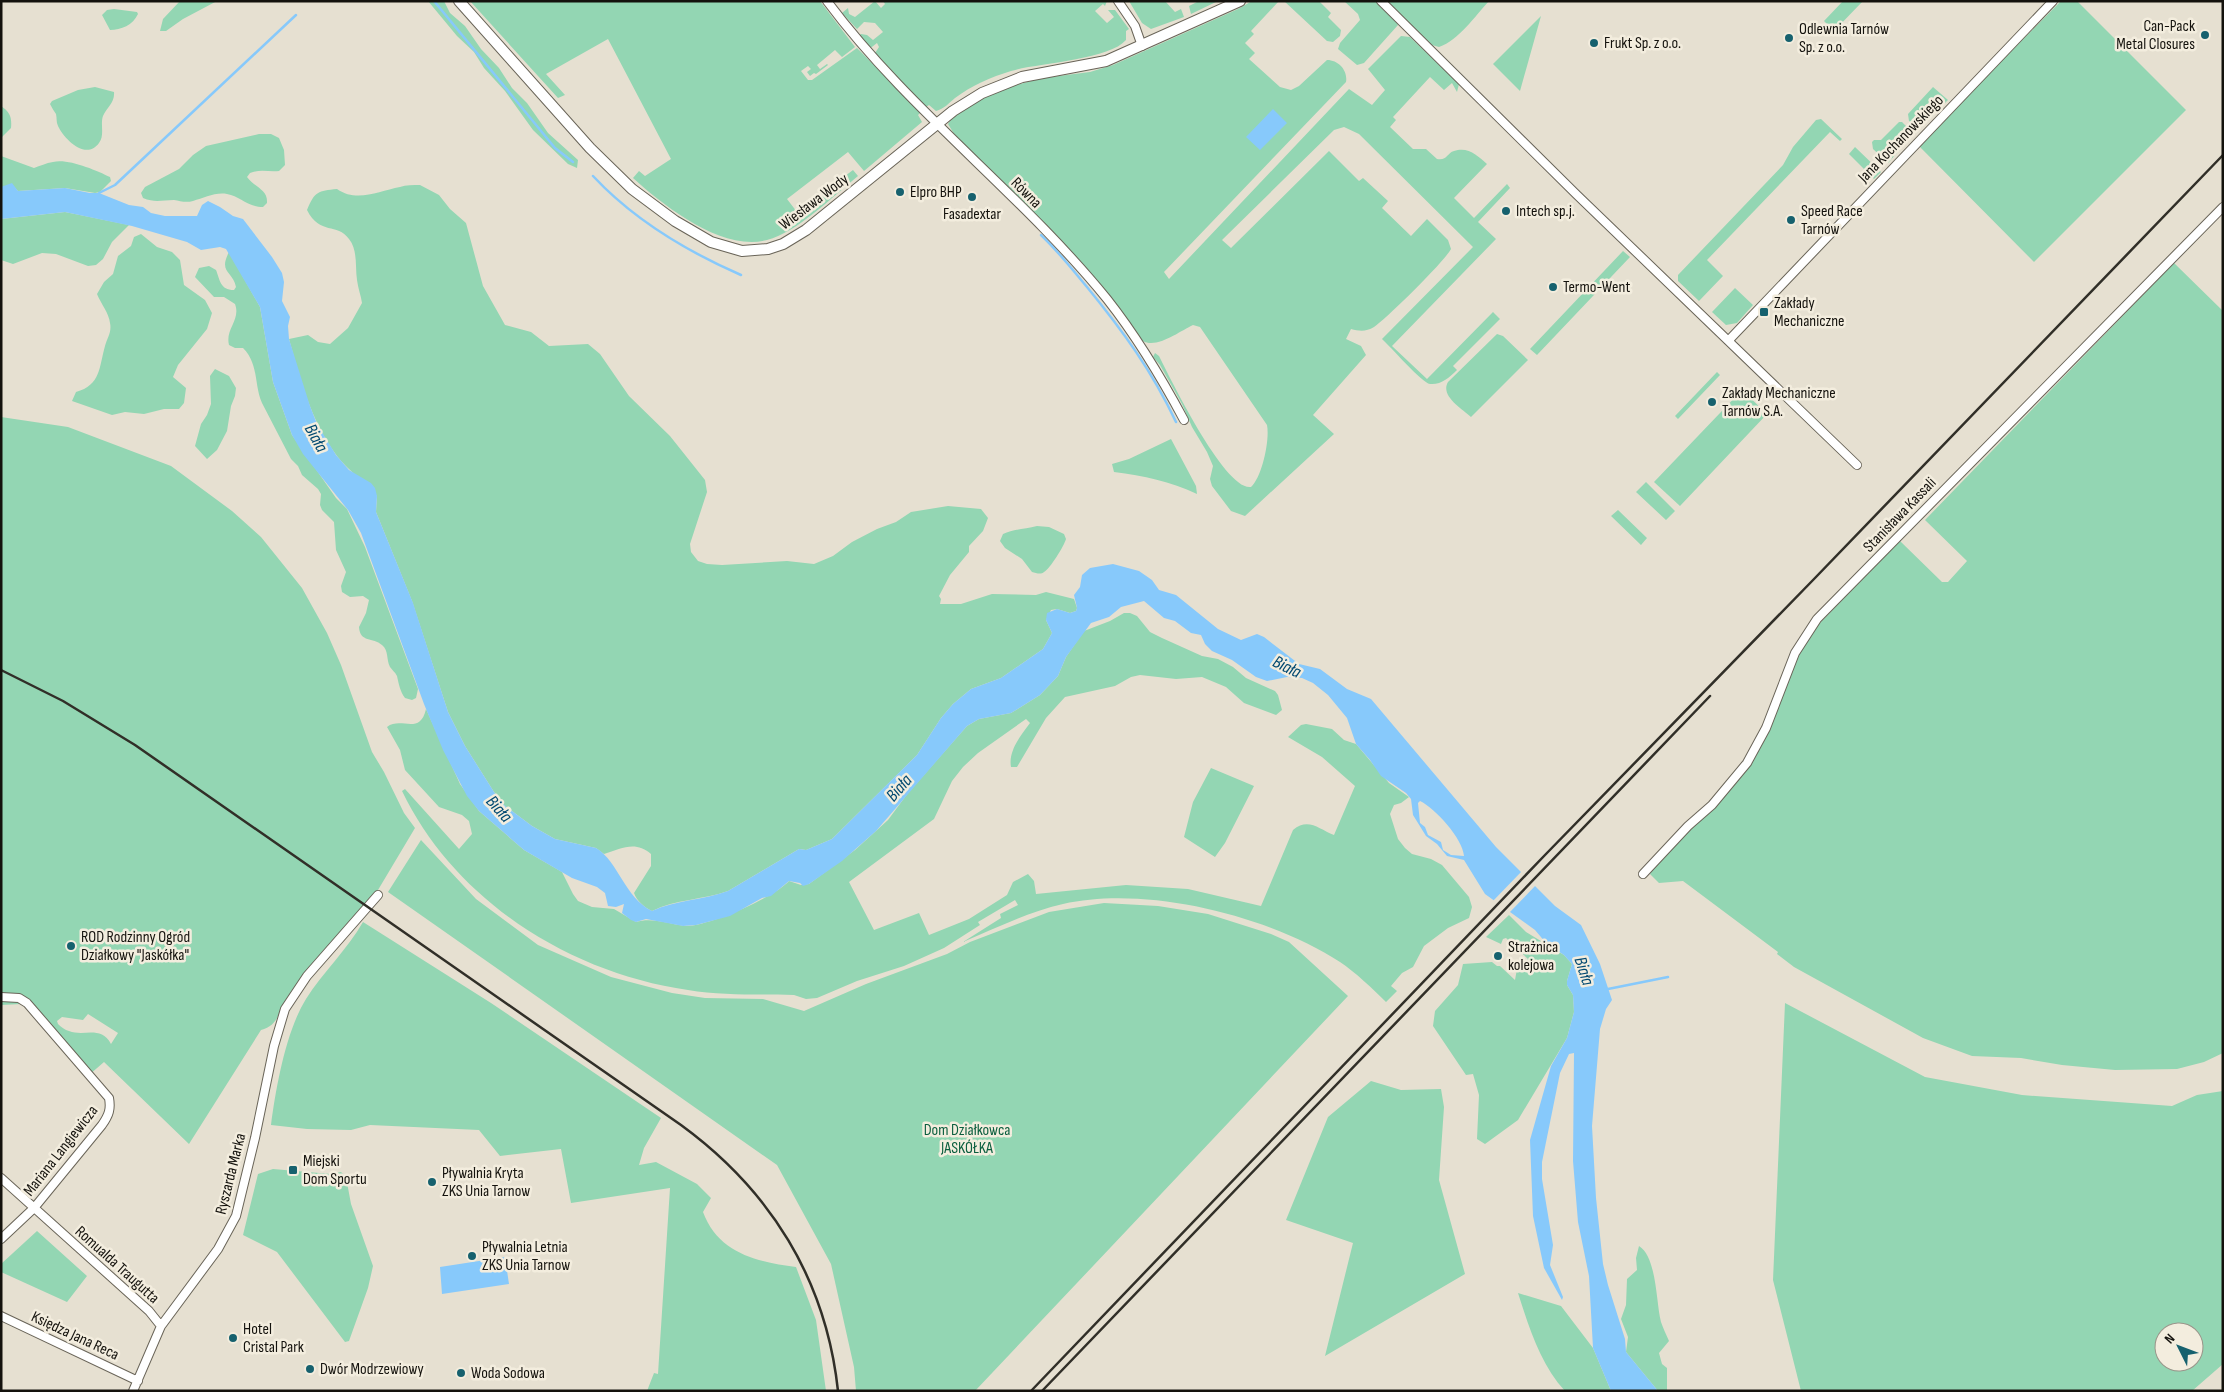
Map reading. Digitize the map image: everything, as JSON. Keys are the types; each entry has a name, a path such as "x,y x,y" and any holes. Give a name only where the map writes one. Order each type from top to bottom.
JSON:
{"street":[{"name":"Wiesława Wody","path":"459,1 584,141 632,189 699,236 726,248 755,252 783,244 806,230 969,100 1010,81 1094,64 1142,46 1240,1"},
{"name":"Równa","path":"827,1 851,34 1060,247 1106,298 1143,347 1184,420"},
{"path":"1118,1 1135,26 1142,46"},
{"path":"1380,1 1857,466"},
{"name":"Jana Kochanowskiego","path":"1728,340 2053,1"},
{"name":"Stanisława Kassali","path":"1642,874 1688,826 1712,805 1747,763 1766,728 1795,653 1804,636 1817,619 2223,207"},
{"name":"Ryszarda Marka","path":"162,1326 218,1249 236,1216 255,1138 274,1046 285,1009 307,976 378,895"},
{"name":"Mariana Langiewicza","path":"1,996 19,998 27,1003 109,1098 110,1106 109,1115 102,1125 34,1208 1,1239"},
{"name":"Romualda Traugutta","path":"1,1178 149,1311 162,1326 133,1391"},
{"name":"Księdza Jana Reca","path":"1,1316 138,1381"}],"green space":[{"path":"180,1 217,1 183,19 166,31 160,31 163,19"},
{"path":"428,1 444,1 450,13 465,26 481,49 499,68 512,88 527,103 548,133 578,160 577,168 568,164 533,130 505,91 484,68 474,52 457,36"},
{"path":"470,1 820,1 855,47 842,57 835,50 817,65 820,69 828,65 816,74 814,73 810,76 807,72 811,69 808,66 801,71 808,80 812,80 857,48 921,112 918,115 922,122 864,171 848,152 787,199 797,212 853,170 858,176 803,222 779,236 767,240 750,242 731,239 713,233 677,213 633,178 639,171 645,176 671,159 608,39 546,74 565,95 558,98"},
{"path":"875,1 881,8 885,4 883,1 1107,1 1105,6 1103,4 1095,11 1107,23 1114,17 1108,10 1115,10 1129,29 1126,31 1126,40 1117,47 1072,60 1004,73 974,86 936,111 929,105 926,107 919,102 874,57 879,47 877,43 868,50 857,37 861,34 867,35 873,40 883,32 875,23 864,22 857,29 842,13 848,8 849,14 855,17"},
{"path":"1129,1 1165,1 1175,12 1181,9 1184,17 1151,29 1142,23"},
{"path":"1199,1 1218,1 1191,14 1189,6"},
{"path":"1252,1 1279,1 1251,31 1254,34 1245,43 1255,53 1249,59 1280,87 1291,90 1299,86 1327,60 1331,60 1342,67 1346,74 1346,82 1164,272 1169,279 1349,89 1372,105 1385,90 1368,69 1401,36 1410,37 1459,84 1457,92 1452,83 1444,90 1430,77 1393,117 1396,120 1390,127 1413,149 1426,149 1437,159 1443,159 1454,151 1464,150 1472,153 1487,164 1454,198 1474,218 1507,184 1510,188 1478,222 1496,239 1392,346 1427,379 1493,312 1500,319 1453,366 1457,370 1448,378 1438,383 1430,384 1420,378 1382,339 1473,247 1359,134 1344,127 1334,130 1222,240 1231,248 1329,151 1359,181 1363,178 1388,201 1382,208 1411,236 1427,219 1448,240 1451,249 1427,277 1381,322 1368,330 1351,329 1346,339 1361,346 1366,355 1313,415 1334,434 1245,516 1231,511 1212,486 1210,479 1213,466 1207,452 1160,365 1153,357 1155,353 1159,356 1186,408 1213,453 1227,471 1240,483 1251,487 1262,467 1268,432 1267,425 1200,327 1193,325 1155,343 1143,341 956,137 948,124 952,118 976,102 1005,88 1043,78 1090,72 1113,65"},
{"path":"1284,1 1319,1 1331,13 1328,17 1341,30 1340,36 1333,42 1327,41"},
{"path":"1344,1 1375,1 1398,25 1364,63 1357,65 1338,49 1340,43 1360,20 1358,14"},
{"path":"1386,1 1489,1 1460,33 1439,47 1432,45"},
{"path":"1843,1 1863,1 1834,31 1824,21"},
{"path":"2061,1 2077,1 2186,110 2034,262 1918,145"},
{"path":"107,10 137,12 138,14 126,26 110,30 102,15"},
{"path":"1541,16 1520,91 1493,64"},
{"path":"95,87 114,92 114,96 103,116 101,140 94,148 88,150 76,146 65,137 57,124 56,114 50,104 52,101 78,90"},
{"path":"1933,87 1948,100 1922,126 1917,127 1909,121 1908,114"},
{"path":"1,106 11,118 11,128 1,138"},
{"path":"1821,119 1842,139 1840,141 1830,132 1707,260 1723,276 1699,301 1678,281 1678,275 1783,165 1793,147 1816,120"},
{"path":"1899,122 1902,122 1909,129 1911,137 1888,163 1873,149 1872,142 1874,140 1881,140"},
{"path":"259,134 271,134 279,138 284,150 285,165 279,171 257,171 250,173 247,177 267,198 267,203 263,207 257,207 232,195 223,194 188,202 174,200 155,201 143,198 141,193 145,187 179,169 193,155 206,146"},
{"path":"1855,147 1881,172 1874,179 1849,154"},
{"path":"1,156 34,168 59,161 73,163 104,174 110,177 111,181 100,192 95,193 65,188 18,191 15,188 1,187"},
{"path":"420,185 439,195 450,209 466,223 483,286 505,325 531,332 549,346 588,344 600,354 629,396 670,436 705,480 707,492 690,544 691,552 698,561 722,565 787,561 814,564 833,556 852,542 896,522 911,512 948,506 981,509 988,518 983,531 969,546 969,552 950,575 939,596 941,599 940,604 961,604 992,594 1036,595 1046,592 1074,599 1076,611 1070,613 1057,609 1051,610 1046,620 1052,633 1043,649 1001,678 971,689 953,704 941,718 917,755 832,839 806,850 799,849 728,891 670,904 652,911 646,908 634,893 651,866 651,854 639,847 628,847 604,854 596,848 555,839 532,826 504,805 494,792 465,746 448,712 412,601 376,512 377,496 341,461 328,443 313,414 302,384 289,339 308,335 318,342 330,344 348,328 362,303 352,243 344,234 317,223 312,218 307,210 312,199 318,193 337,189 360,196 405,186"},
{"path":"65,212 129,225 112,242 103,259 96,265 88,266 56,254 42,253 13,264 1,260 1,219"},
{"path":"141,234 157,247 172,252 180,260 184,285 205,300 212,313 207,329 178,365 173,377 186,388 184,403 179,409 164,409 144,414 125,412 112,415 72,401 76,392 84,389 95,380 110,332 108,316 97,294 104,282 113,274 118,256 131,246 134,237"},
{"path":"1623,251 1630,257 1537,355 1530,349"},
{"path":"229,252 260,307 273,382 292,435 336,498 347,509 365,547 418,689 416,698 412,700 405,698 402,693 397,676 390,667 384,647 364,638 360,632 359,627 366,613 369,600 363,596 350,597 342,592 341,586 346,572 336,550 334,522 322,510 320,505 321,494 318,489 302,475 298,466 291,459 262,403 252,361 248,354 243,348 235,348 229,345 229,334 236,315 235,304 224,297 214,297 195,277 199,268 209,266 216,270 223,286 229,290 234,290 236,287 225,264"},
{"path":"2174,263 2223,311 2223,1053 2204,1062 2177,1069 2115,1070 2062,1065 2021,1058 1972,1056 1923,1038 1794,967 1777,954 1778,952 1683,881 1659,883 1650,874 1747,769 1770,728 1799,652 1808,635 1900,541 1942,582 1948,582 1967,561 1925,520"},
{"path":"1735,288 1753,305 1737,323 1726,325 1712,312"},
{"path":"1497,334 1503,336 1528,360 1471,417 1449,397 1446,387 1448,382"},
{"path":"215,369 229,376 236,388 227,431 217,450 207,459 195,446 201,424 211,404 210,376"},
{"path":"1717,372 1720,375 1678,419 1675,416"},
{"path":"1742,390 1767,414 1680,506 1654,482"},
{"path":"1,417 68,427 171,466 232,511 261,537 302,588 327,633 341,665 372,752 404,813 415,828 378,890 304,974 287,998 275,1022 261,1030 189,1144 104,1062 89,1075 33,1010 21,1004 1,1005","holes":["88,1014 118,1033 111,1044 102,1035 97,1033 75,1033 60,1026 57,1021 62,1017 83,1020"]},
{"path":"1171,439 1196,486 1197,494 1157,480 1114,472 1112,464 1129,459"},
{"path":"1646,482 1675,511 1666,520 1636,492"},
{"path":"1618,510 1647,538 1641,545 1611,516"},
{"path":"1037,526 1049,527 1064,534 1066,539 1053,562 1047,570 1040,574 1032,572 1022,559 1005,548 1000,541 1003,534"},
{"path":"1124,613 1137,616 1150,632 1202,656 1218,659 1233,667 1246,678 1275,691 1282,710 1276,715 1244,703 1226,687 1202,677 1176,679 1140,675 1131,677 1115,686 1065,697 1046,718 1017,767 1011,767 1011,755 1030,723 1026,719 978,753 963,767 952,781 934,819 849,882 874,930 919,913 929,935 969,919 1007,895 1013,882 1028,874 1034,881 1036,894 1126,885 1188,889 1261,906 1293,830 1298,826 1309,824 1334,835 1355,786 1322,757 1288,737 1301,725 1306,724 1332,729 1344,740 1356,744 1389,783 1409,797 1401,803 1394,805 1390,814 1398,839 1412,854 1431,859 1442,865 1469,897 1472,907 1469,918 1448,928 1424,946 1413,967 1402,973 1391,986 1397,991 1386,1002 1370,986 1340,962 1279,931 1243,918 1206,909 1169,902 1132,899 1096,899 1050,907 963,942 1001,918 1000,914 1018,905 1015,900 978,922 980,925 944,948 904,966 857,981 817,998 806,999 794,995 701,992 644,981 601,967 560,949 521,925 485,898 452,866 425,830 402,791 405,789 459,849 472,834 469,821 462,815 439,807 405,770 400,750 387,727 398,723 415,724 423,717 426,709 460,784 479,811 524,850 562,872 578,901 592,907 614,909 636,922 654,921 685,926 695,925 709,922 756,903 789,881 801,885 809,884 855,850 888,820 908,793 967,726 979,719 1011,713 1040,695 1058,676 1066,657 1084,631 1110,621"},
{"path":"1211,768 1254,786 1225,843 1215,857 1184,837 1193,802"},
{"name":"Dom Działkowca JASKÓŁKA","path":"421,840 476,899 538,945 611,977 672,993 705,998 763,999 804,1011 866,984 947,954 970,942 1049,912 1104,903 1158,906 1208,914 1271,934 1289,942 1348,996 975,1391 856,1391 854,1367 831,1264 777,1165 388,892"},
{"path":"1509,915 1526,932 1564,955 1572,964 1567,985 1573,995 1574,1012 1567,1038 1518,1120 1485,1144 1477,1139 1479,1095 1473,1074 1466,1075 1433,1026 1435,1011 1458,985 1463,964 1492,962 1500,966 1515,980 1517,969 1528,959 1506,938 1503,939 1501,944 1486,937"},
{"path":"363,922 491,1003 661,1118 644,1148 639,1165 656,1162 697,1184 711,1198 703,1212 710,1226 718,1237 729,1246 753,1258 796,1267 816,1320 826,1391 647,1391 654,1373 658,1374 670,1188 571,1203 561,1149 500,1156 479,1130 370,1125 351,1130 307,1129 271,1125 287,1043 299,1012 313,989 350,942"},
{"path":"1785,1003 1925,1077 2022,1095 2172,1106 2197,1095 2223,1091 2223,1364 2192,1391 1801,1391 1773,1280"},
{"path":"1371,1081 1401,1090 1441,1089 1444,1107 1439,1180 1465,1274 1325,1356 1353,1243 1286,1220 1328,1117"},
{"path":"273,1169 331,1174 341,1172 346,1177 351,1204 373,1266 368,1288 349,1341 345,1342 277,1252 243,1235 258,1174"},
{"path":"37,1231 87,1276 67,1302 1,1272 1,1264"},
{"path":"1639,1246 1645,1252 1653,1270 1659,1314 1669,1341 1659,1353 1662,1364 1667,1368 1667,1391 1658,1391 1626,1352 1628,1337 1621,1319 1626,1305 1627,1279 1637,1270 1636,1258"},
{"path":"1518,1293 1561,1306 1593,1348 1611,1391 1565,1391 1542,1357 1531,1332"}],"water":[{"path":"1273,109 1287,123 1260,150 1246,137"},
{"name":"Biała","path":"12,183 18,191 65,188 99,193 129,205 143,207 151,213 165,216 197,216 202,205 208,201 233,216 243,219 282,273 284,282 282,301 290,317 288,326 289,339 317,424 336,455 349,470 371,483 375,488 377,496 376,512 413,603 448,712 465,746 504,805 532,826 555,839 596,848 611,862 628,889 642,905 652,911 670,904 728,891 799,849 806,850 832,839 917,755 941,718 953,704 971,689 1001,678 1043,649 1052,633 1046,620 1047,613 1057,609 1070,613 1076,611 1074,595 1080,587 1082,575 1090,568 1113,564 1139,571 1152,580 1159,590 1176,595 1218,629 1241,640 1257,634 1264,637 1299,664 1320,669 1347,689 1371,699 1496,847 1555,906 1581,925 1600,964 1612,1000 1606,1009 1600,1029 1592,1126 1596,1198 1603,1264 1625,1339 1626,1352 1658,1391 1611,1391 1593,1348 1589,1276 1578,1222 1573,1161 1574,1053 1569,1054 1560,1073 1542,1162 1542,1179 1553,1245 1550,1265 1563,1297 1562,1300 1544,1268 1533,1216 1530,1140 1551,1066 1567,1038 1574,1012 1573,995 1567,985 1572,964 1564,955 1546,943 1535,930 1485,894 1464,860 1447,856 1437,844 1426,836 1413,815 1411,799 1406,793 1381,776 1356,744 1347,718 1328,695 1313,683 1302,678 1287,677 1267,681 1256,677 1232,660 1212,651 1205,644 1201,635 1191,633 1175,621 1164,618 1144,601 1121,607 1109,617 1091,623 1066,657 1058,676 1040,695 1011,713 979,719 967,726 876,831 842,861 809,884 803,886 800,883 789,881 771,896 762,898 730,916 696,925 683,926 646,919 636,922 622,913 624,904 616,907 608,906 605,893 597,887 572,878 524,850 479,811 467,796 443,750 424,704 361,533 348,510 303,454 292,435 273,382 260,307 226,249 220,247 201,250 187,242 132,226 65,212 1,219 1,187","holes":["1420,801 1454,833 1464,856 1451,855 1443,850 1441,842 1428,835 1425,827 1420,823 1418,803"]},
{"path":"505,1257 509,1284 442,1294 440,1267"}],"pier":[{"path":"1523,870 1537,884 1509,913 1491,903"}],"waterway":[{"path":"434,1 555,148 573,162"},
{"path":"99,193 115,185 296,15"},
{"path":"593,176 626,207 662,233 700,256 741,275"},
{"path":"1041,235 1100,303 1125,336 1147,368 1176,422"},
{"path":"1608,989 1668,977"}],"railway":[{"path":"1031,1391 1545,855 2223,155"},
{"path":"1,670 63,701 135,745 681,1125 713,1150 767,1208 788,1240 807,1275 821,1311 831,1350 838,1391"},
{"path":"1042,1391 1710,696"}],"place":[{"name":"Can-Pack Metal Closures","path":"2205,35"},
{"name":"Odlewnia Tarnów Sp. z o.o.","path":"1789,38"},
{"name":"Frukt Sp. z o.o.","path":"1594,43"},
{"name":"Elpro BHP","path":"900,192"},
{"name":"Fasadextar","path":"972,197"},
{"name":"Intech sp.j.","path":"1506,211"},
{"name":"Speed Race Tarnów","path":"1791,220"},
{"name":"Termo-Went","path":"1553,287"},
{"name":"Zakłady Mechaniczne","path":"1764,312"},
{"name":"Zakłady Mechaniczne Tarnów S.A.","path":"1712,402"},
{"name":"ROD Rodzinny Ogród Działkowy \"Jaskółka\"","path":"71,946"},
{"name":"Strażnica kolejowa","path":"1498,956"},
{"name":"Miejski Dom Sportu","path":"293,1170"},
{"name":"Pływalnia Kryta ZKS Unia Tarnow","path":"432,1182"},
{"name":"Pływalnia Letnia ZKS Unia Tarnow","path":"472,1256"},
{"name":"Hotel Cristal Park","path":"233,1338"},
{"name":"Dwór Modrzewiowy","path":"310,1369"},
{"name":"Woda Sodowa","path":"461,1373"}]}
